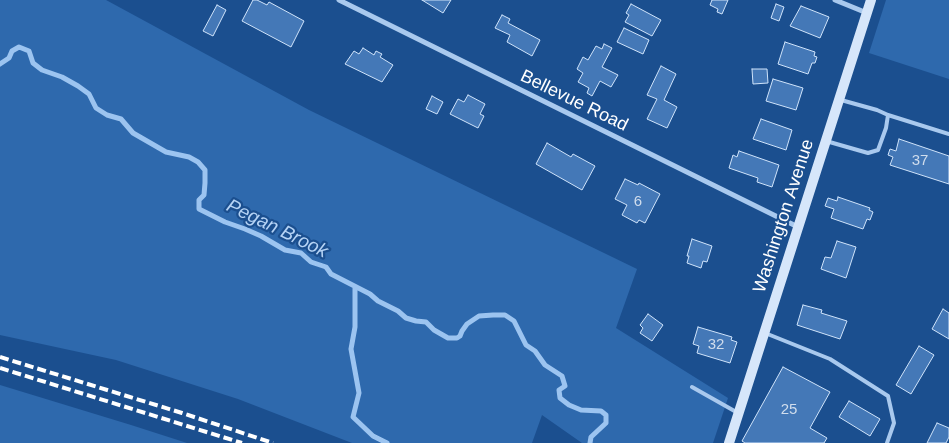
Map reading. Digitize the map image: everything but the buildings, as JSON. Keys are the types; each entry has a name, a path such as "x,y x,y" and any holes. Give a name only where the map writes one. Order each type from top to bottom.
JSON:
{"street":[{"name":"Bellevue Road","path":"339,0 798,227"},
{"path":"835,0 867,13"},
{"name":"Washington Avenue","path":"729,443 871,0"}],"lane":[{"path":"839,100 877,110 949,134"},
{"path":"826,141 868,153 878,150 886,128 888,115"},
{"path":"764,333 830,359 888,396 894,423 887,443"},
{"path":"692,386 738,413"}],"shaded area":[{"path":"0,0 106,0 309,110 637,269 616,328 728,398 713,443 582,443 542,415 532,443 352,443 238,399 116,360 0,335"},
{"path":"886,0 949,0 949,79 869,53"},
{"path":"0,385 131,425 187,443 0,443"}],"waterway":[{"name":"Pegan Brook","path":"0,64 9,58 12,51 19,47 29,51 33,63 42,70 62,77 78,86 89,94 96,108 107,115 121,119 133,133 166,152 189,157 198,162 205,170 204,195 199,200 199,209 225,222 261,236 285,250 301,253 311,262 326,267 331,274 370,294 406,318 426,322 434,330 448,338 457,338 467,324 479,316 505,315 514,321 526,345 535,351 545,365 562,376 565,386 559,390 560,398 569,405 581,410 601,411 606,415 606,423 591,437 590,443"},
{"path":"355,287 355,327 351,349 359,393 353,417 373,436 387,443"}],"railway":[{"path":"0,357 273,443"},
{"path":"0,368 242,443"}]}
